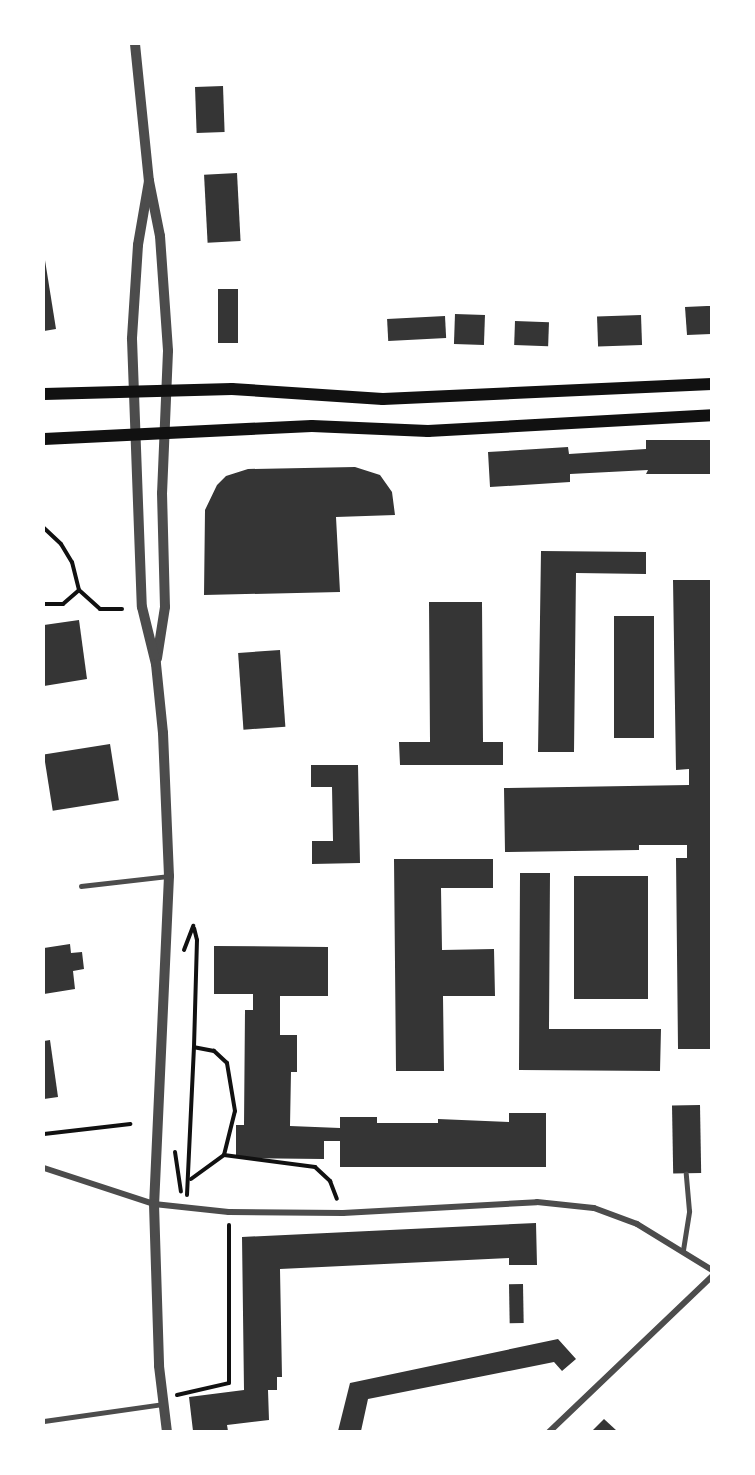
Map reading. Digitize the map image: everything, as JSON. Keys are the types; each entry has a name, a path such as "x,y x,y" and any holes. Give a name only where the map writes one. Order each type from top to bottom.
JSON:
{"main road":[{"path":"44,394 232,389 383,399 711,384"},
{"path":"44,439 312,426 428,431 711,416"}],"street":[{"path":"135,44 148,180 160,236 167,390 163,434 165,607 156,664"},
{"path":"148,180 137,256 133,435 142,607 156,664 169,876 154,1204 163,1401 167,1431"},
{"path":"44,1168 129,1192 154,1204 229,1212 343,1213 537,1202 594,1208 637,1224 683,1250 711,1270"},
{"path":"549,1431 711,1276"}],"lane":[{"path":"81,885 169,876"},
{"path":"683,1250 689,1211 686,1174"},
{"path":"44,1421 163,1401"}],"path":[{"path":"44,528 61,544 72,562 79,590 100,609 122,609"},
{"path":"44,604 63,604 79,590"},
{"path":"182,955 193,926 197,940 195,1047 190,1180 184,1208"},
{"path":"190,1180 224,1155 235,1111 227,1063 214,1051 195,1047"},
{"path":"44,1134 130,1124"},
{"path":"176,1144 184,1208"},
{"path":"224,1155 315,1167 330,1181 343,1213"},
{"path":"163,1401 229,1383 229,1212"}],"building":[{"path":"223,86 225,132 197,133 195,87"},
{"path":"237,173 241,241 208,243 204,175"},
{"path":"44,254 56,329 44,331"},
{"path":"218,289 238,289 238,343 218,343"},
{"path":"711,306 711,334 687,335 685,307"},
{"path":"455,314 485,315 484,345 454,344"},
{"path":"641,315 642,345 598,347 597,317"},
{"path":"445,316 446,338 388,341 387,319"},
{"path":"515,321 549,322 548,346 514,345"},
{"path":"646,440 711,440 711,474 646,474 648,470 570,474 570,482 490,487 488,452 568,447 569,454 646,449"},
{"path":"355,467 380,475 392,492 395,515 336,517 340,592 204,595 205,510 217,485 226,476 248,469"},
{"path":"541,551 646,552 646,574 576,573 574,752 538,752"},
{"path":"673,580 711,580 711,1049 678,1049 676,858 687,858 687,845 639,845 639,850 505,852 504,788 689,785 689,769 676,770"},
{"path":"429,602 482,602 483,742 503,742 503,765 400,765 399,742 430,742"},
{"path":"614,616 654,616 654,738 614,738"},
{"path":"79,620 87,679 44,686 44,625"},
{"path":"280,650 285,727 243,730 238,653"},
{"path":"110,744 119,800 53,811 44,754"},
{"path":"311,765 358,765 360,863 312,864 312,841 333,841 332,787 311,787"},
{"path":"394,859 493,859 493,888 441,888 442,950 494,949 495,996 443,996 444,1071 396,1071"},
{"path":"520,873 550,873 549,1029 661,1029 660,1071 519,1070"},
{"path":"574,876 648,876 648,999 574,999"},
{"path":"70,944 71,953 82,952 84,969 73,971 75,989 44,994 44,948"},
{"path":"214,946 328,947 328,996 280,996 280,1035 297,1035 297,1072 291,1072 290,1126 340,1128 340,1117 377,1117 377,1123 438,1123 438,1119 509,1122 509,1113 546,1113 546,1167 340,1167 340,1141 324,1141 324,1159 236,1158 236,1125 244,1125 245,1010 253,1010 253,994 214,994"},
{"path":"50,1040 58,1097 44,1099 44,1041"},
{"path":"672,1105 700,1105 701,1173 673,1173"},
{"path":"536,1223 537,1265 509,1265 509,1258 280,1269 282,1377 277,1377 277,1390 268,1390 269,1420 227,1425 228,1431 193,1431 189,1397 244,1390 242,1237"},
{"path":"509,1284 523,1284 524,1323 510,1323"},
{"path":"558,1339 576,1359 562,1371 554,1362 368,1399 361,1431 338,1431 350,1383"},
{"path":"604,1419 617,1431 592,1431"}]}
